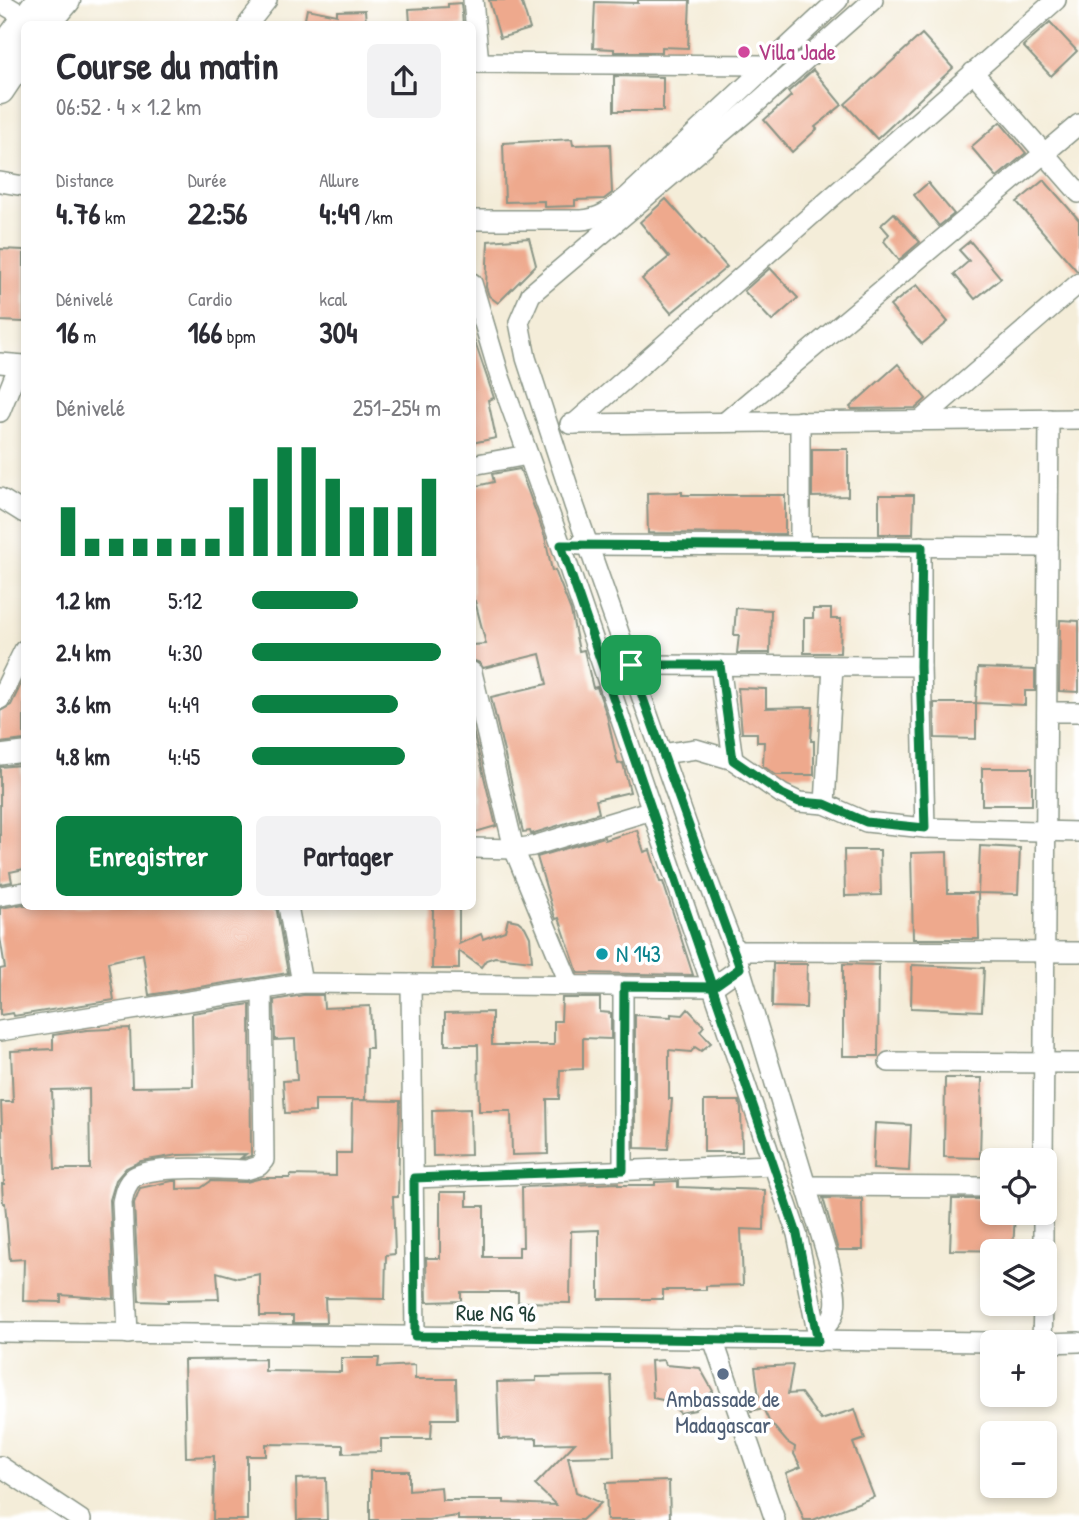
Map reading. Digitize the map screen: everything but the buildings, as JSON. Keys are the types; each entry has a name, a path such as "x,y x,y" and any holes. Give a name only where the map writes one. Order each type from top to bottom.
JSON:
{"highway":[{"path":"37,14 66,0"},
{"path":"0,90 7,51 21,34"}],"street":[{"path":"250,21 267,0"},
{"path":"473,0 474,21"},
{"path":"476,220 599,218 628,196 838,0"},
{"path":"818,1337 828,1326 836,1309 836,1292 829,1262 737,959 589,545 526,358 519,322 531,294 751,108 873,0"},
{"path":"574,424 1056,0"},
{"path":"0,2 37,14"},
{"path":"476,63 767,65"},
{"path":"973,72 1079,193"},
{"path":"725,422 1079,124"},
{"path":"0,182 21,186"},
{"path":"920,420 1079,283"},
{"path":"476,311 479,332 500,377 561,545 774,1165 797,1234 818,1337"},
{"path":"0,412 15,365"},
{"path":"1043,1148 1049,419"},
{"path":"548,424 1079,419"},
{"path":"800,421 800,546"},
{"path":"476,464 528,455"},
{"path":"0,498 21,511"},
{"path":"561,545 1048,547"},
{"path":"922,547 920,666 925,828"},
{"path":"0,699 21,655"},
{"path":"631,665 920,666"},
{"path":"720,665 733,760"},
{"path":"825,804 833,666"},
{"path":"476,689 514,849 569,985"},
{"path":"1047,712 1079,712"},
{"path":"662,754 696,749 733,760 782,794 799,802 825,804 866,822 925,828 1079,832"},
{"path":"0,755 21,752"},
{"path":"476,848 514,849 562,838 652,810"},
{"path":"0,896 21,892"},
{"path":"289,910 302,983"},
{"path":"713,987 737,959 1079,952"},
{"path":"0,1031 302,983 713,987"},
{"path":"411,984 415,1336"},
{"path":"623,1170 624,986"},
{"path":"128,1334 122,1202 128,1185 135,1177 164,1169 246,1170 259,1166 264,1160 262,989"},
{"path":"888,1062 1079,1063"},
{"path":"414,1178 774,1165"},
{"path":"806,1186 980,1186"},
{"name":"Rue NG 96","path":"0,1332 713,1339 818,1337 980,1342"},
{"path":"713,1339 775,1520"},
{"path":"1057,1343 1079,1342"},
{"path":"0,1466 81,1520"}],"place":[{"name":"Villa Jade","path":"744,52"},
{"name":"N 143","path":"602,954"},
{"name":"Ambassade de Madagascar","path":"723,1374"}],"route":[{"path":"631,665 720,665 733,760 782,794 799,802 825,804 866,822 925,828 920,666 922,547 561,545 713,987 797,1234 818,1341 415,1336 414,1178 623,1170 624,986 713,987 740,968 631,665"}]}
